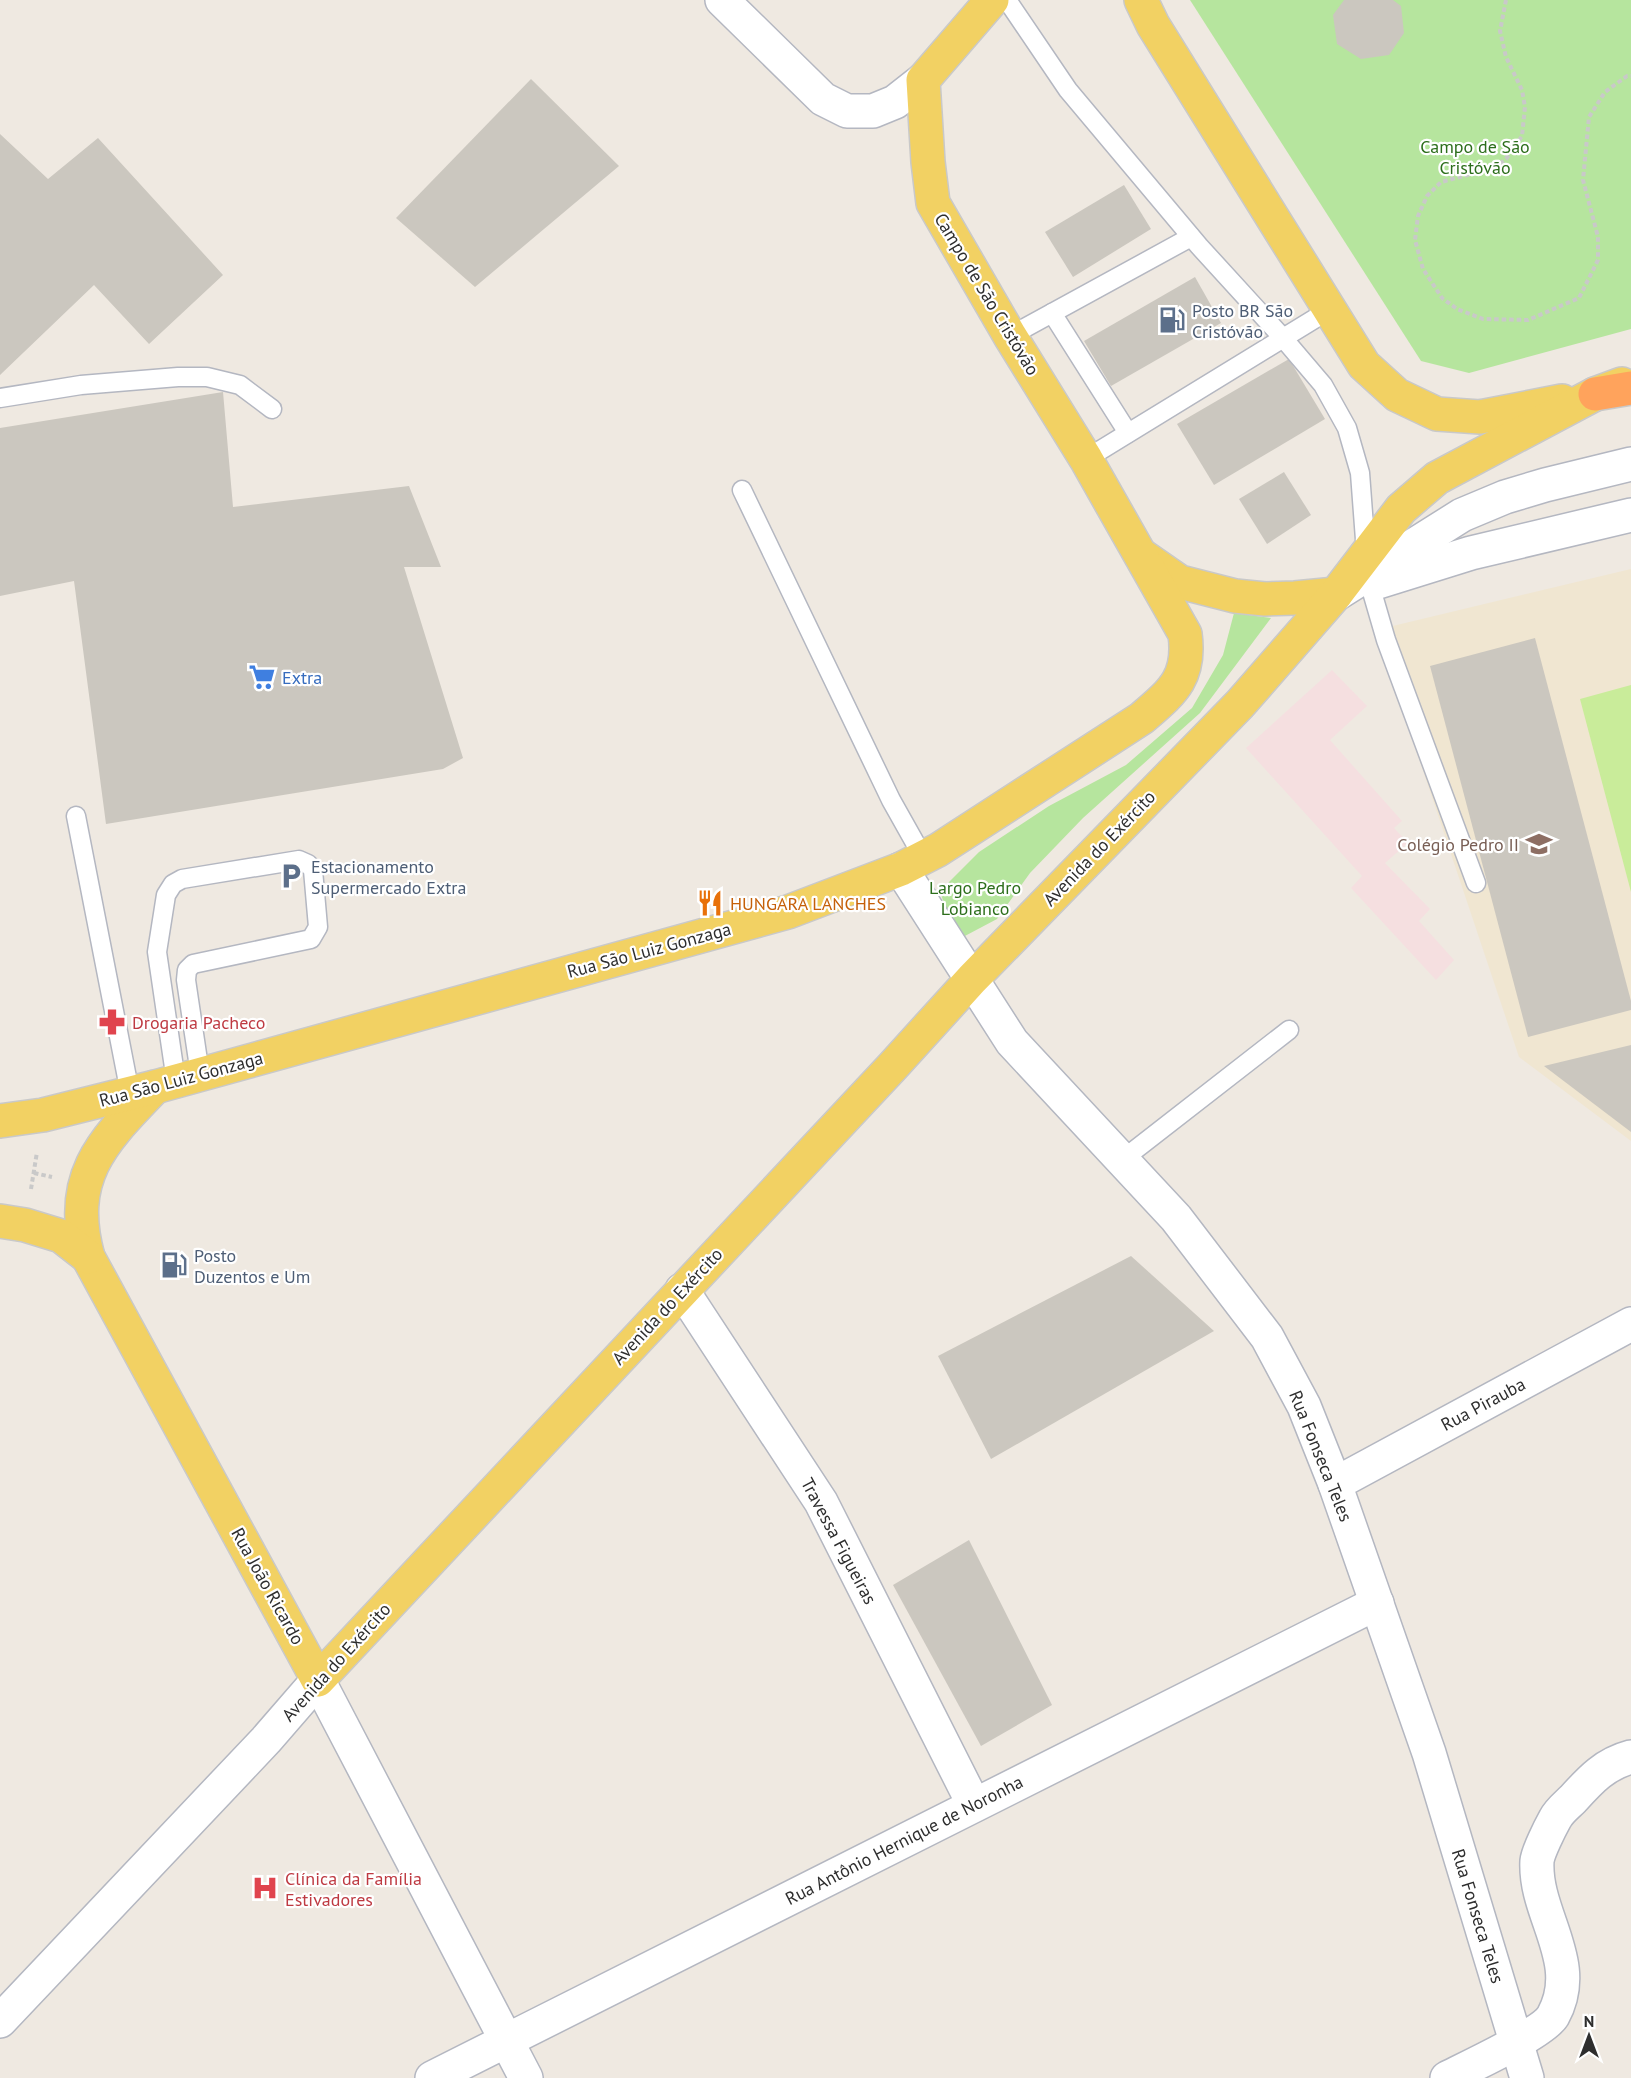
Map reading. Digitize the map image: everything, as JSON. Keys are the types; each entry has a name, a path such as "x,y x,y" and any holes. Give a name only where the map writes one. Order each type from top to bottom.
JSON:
{"highway":[{"path":"1595,394 1631,388"}],"main road":[{"path":"923,80 992,0"},
{"path":"1141,0 1153,25 1364,365 1396,395 1437,414 1480,417 1595,394"},
{"name":"Campo de São Cristóvão","path":"923,80 933,203 1010,336 1086,459 1138,553"},
{"path":"1138,553 1180,582 1235,596 1265,599 1336,594 1368,570 1401,509 1437,478 1595,394 1631,380"},
{"name":"Rua São Luiz Gonzaga","path":"0,1121 43,1115 165,1084 788,912 912,863 938,850 1142,718 1171,693 1180,677 1185,660 1185,634 1138,553"},
{"name":"Avenida do Exército","path":"318,1680 972,979 1240,704 1336,594"},
{"path":"88,1257 81,1217 85,1184 96,1155 114,1130 165,1084"},
{"path":"12,1223 61,1236 88,1257"},
{"name":"Rua João Ricardo","path":"88,1257 318,1680"}],"street":[{"path":"723,0 823,99 847,111 873,111 895,102 923,80"},
{"path":"1336,594 1462,515 1505,497 1631,464"},
{"path":"1368,570 1471,553 1631,515"},
{"name":"Rua Fonseca Teles","path":"912,863 972,979 1012,1042 1176,1218 1267,1337 1304,1406 1335,1484 1429,1753 1527,2078"},
{"name":"Travessa Figueiras","path":"682,1290 821,1502 974,1805"},
{"name":"Rua Pirauba","path":"1335,1484 1631,1324"},
{"name":"Rua Antônio Hernique de Noronha","path":"432,2078 1377,1604"},
{"name":"Avenida do Exército","path":"0,2021 266,1740 318,1680"},
{"name":"Rua João Ricardo","path":"318,1680 526,2078"},
{"path":"1447,2078 1516,2042 1552,2018 1563,1989 1562,1956 1539,1889 1537,1859 1556,1817 1594,1776 1615,1761 1631,1756"}],"lane":[{"path":"1007,0 1068,90 1191,237 1323,385 1347,428 1360,473 1368,570 1386,640 1476,883"},
{"path":"1010,336 1191,237"},
{"path":"1086,459 1329,310"},
{"path":"1052,313 1128,434"},
{"path":"0,398 81,385 178,377 207,377 240,385 272,409"},
{"path":"742,490 891,800 912,863"},
{"path":"76,816 165,1084"},
{"path":"299,860 308,864 313,870 318,927 311,939 193,964 187,970 165,1084 157,951 166,894 172,884 182,879 299,860"},
{"path":"1122,1160 1289,1030"}],"path":[{"path":"1506,0 1500,31 1506,57 1522,90 1525,107 1522,136 1506,159 1494,168 1441,182 1427,196 1418,216 1416,240 1423,269 1442,298 1457,309 1483,319 1528,320 1579,298 1598,260 1598,237 1583,180 1589,117 1605,92 1627,76 1631,76"},
{"path":"12,1223 43,1115"}],"shaded area":[{"name":"Colégio Pedro II","path":"1631,569 1631,1141 1519,1057 1376,630"},
{"path":"1332,670 1367,706 1330,740 1402,821 1394,828 1408,843 1385,863 1430,909 1419,921 1454,960 1436,980 1351,888 1362,876 1246,748"}],"green space":[{"name":"Campo de São Cristóvão","path":"1190,0 1631,0 1631,329 1469,373 1421,361"},
{"name":"Largo Pedro Lobianco","path":"1234,613 1271,618 1200,713 1083,818 1030,873 997,919 963,937 947,913 940,891 979,852 1049,806 1126,765 1192,708 1223,655"},
{"path":"1631,685 1631,892 1580,699"}],"building":[{"path":"1344,0 1393,0 1401,6 1404,33 1389,55 1361,59 1337,44 1333,15"},
{"path":"531,79 619,166 475,287 396,218"},
{"path":"0,134 48,179 98,138 223,275 149,344 94,285 0,375"},
{"path":"1124,185 1151,229 1073,277 1045,232"},
{"path":"1195,277 1221,323 1111,386 1084,341"},
{"path":"1289,359 1325,419 1214,485 1177,424"},
{"name":"Extra","path":"223,392 233,507 409,486 441,567 404,567 463,758 443,769 106,824 74,581 0,596 0,428"},
{"path":"1284,472 1311,515 1267,544 1239,499"},
{"path":"1535,638 1631,1001 1631,1010 1528,1037 1430,666"},
{"path":"1631,1045 1631,1132 1544,1066"},
{"path":"1131,1256 1214,1331 991,1459 938,1356"},
{"path":"969,1540 1052,1705 981,1746 893,1585"}],"place":[{"name":"Posto BR São Cristóvão","path":"1172,320"},
{"name":"Extra","path":"262,677"},
{"name":"Colégio Pedro II","path":"1539,844"},
{"name":"Estacionamento Supermercado Extra","path":"291,876"},
{"name":"HUNGARA LANCHES","path":"710,903"},
{"name":"Drogaria Pacheco","path":"112,1022"},
{"name":"Posto Duzentos e Um","path":"174,1265"},
{"name":"Clínica da Família Estivadores","path":"265,1888"}]}
